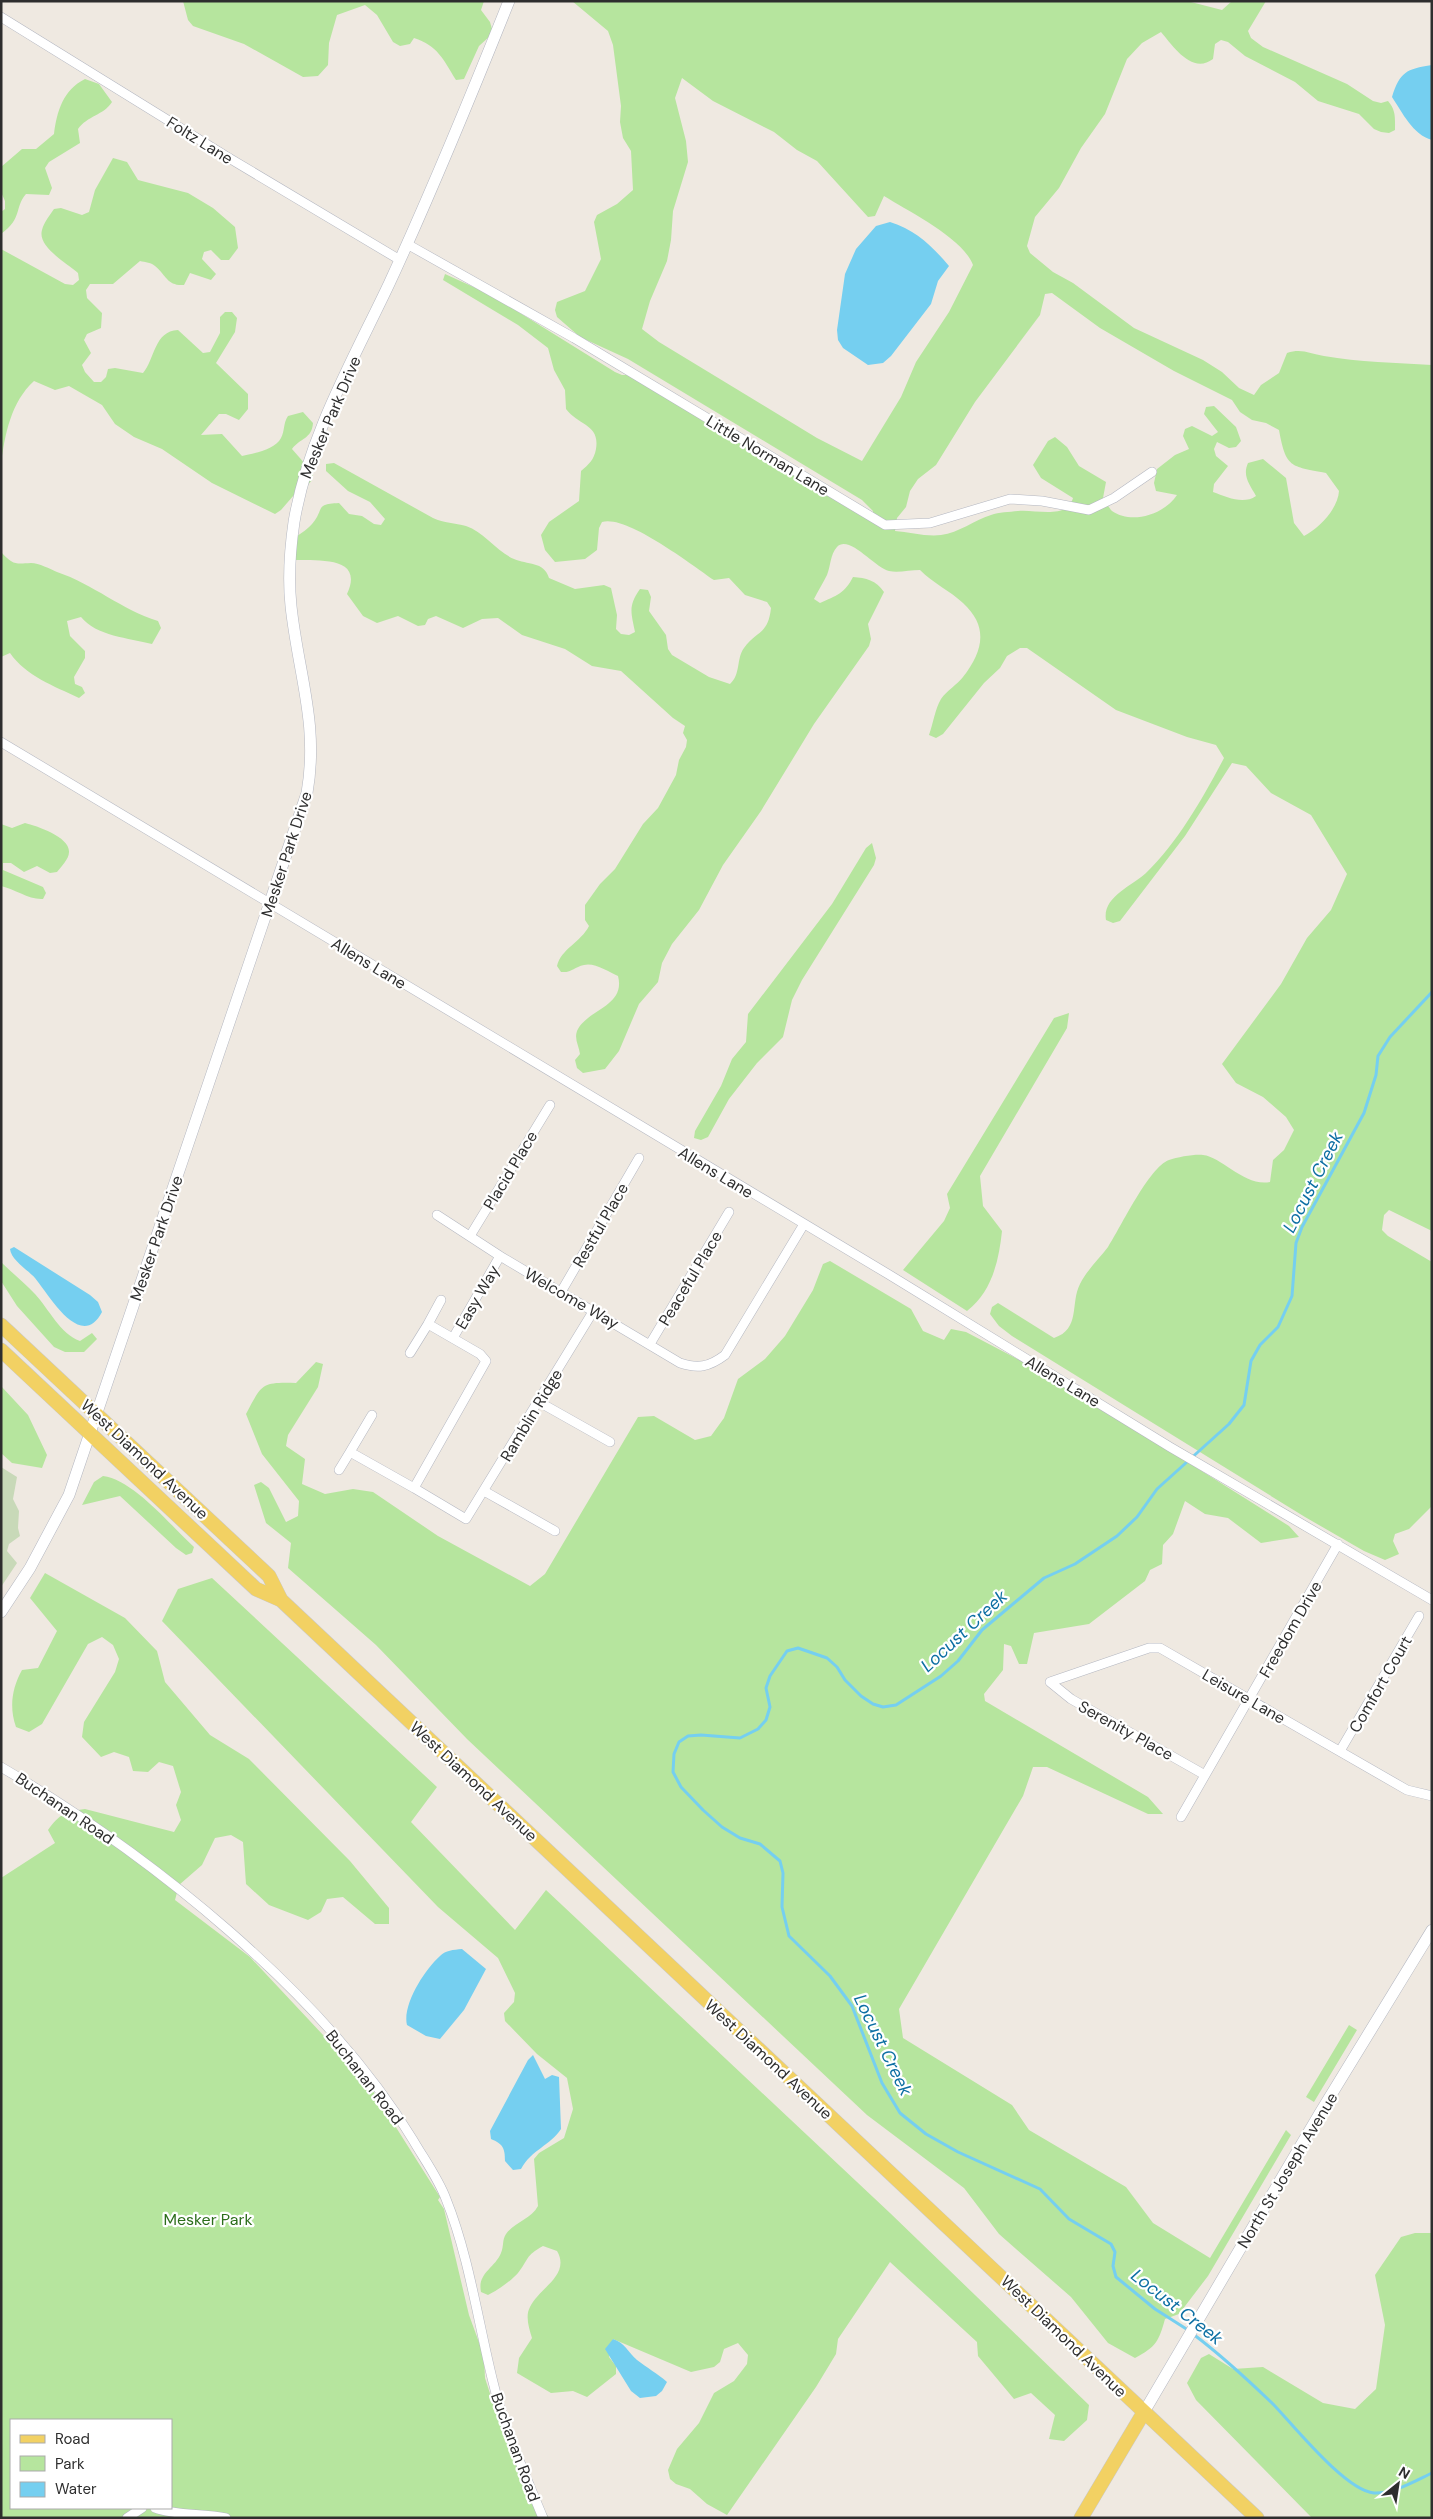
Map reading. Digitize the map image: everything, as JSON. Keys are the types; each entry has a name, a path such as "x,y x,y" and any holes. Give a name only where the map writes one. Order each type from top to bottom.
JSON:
{"main road":[{"name":"West Diamond Avenue","path":"1,1325 269,1576 280,1600"},
{"name":"West Diamond Avenue","path":"1,1350 256,1589 280,1600 1257,2518"},
{"path":"1081,2518 1144,2412"}],"street":[{"name":"Mesker Park Drive","path":"1,1612 61,1513 97,1414 302,813 312,755 310,722 290,604 290,551 299,495 325,423 407,244 509,1"},
{"name":"Foltz Lane","path":"1,17 229,158 400,260"},
{"name":"Little Norman Lane","path":"407,244 580,341 885,525 930,523 1010,500 1042,501 1089,510 1114,498 1152,472"},
{"name":"Allens Lane","path":"1,742 804,1224 1170,1447 1432,1600"},
{"name":"Placid Place","path":"470,1236 550,1105"},
{"name":"Restful Place","path":"561,1292 639,1158"},
{"name":"Peaceful Place","path":"650,1344 729,1212"},
{"name":"Welcome Way","path":"437,1215 500,1256 594,1310 680,1363 701,1368 711,1365 725,1355 804,1224"},
{"name":"Easy Way","path":"453,1338 500,1256"},
{"path":"410,1353 442,1300"},
{"name":"Ramblin Ridge","path":"414,1488 466,1519 594,1310"},
{"path":"350,1452 414,1488 486,1361 480,1354 428,1324"},
{"path":"539,1402 610,1442"},
{"path":"339,1470 372,1415"},
{"path":"484,1491 555,1531"},
{"name":"Freedom Drive","path":"1181,1817 1338,1544"},
{"name":"Comfort Court","path":"1340,1751 1419,1616"},
{"name":"Leisure Lane","path":"1050,1682 1154,1648 1164,1650 1407,1790 1432,1796"},
{"name":"Serenity Place","path":"1050,1682 1071,1699 1206,1775"},
{"name":"Buchanan Road","path":"1,1766 61,1802 96,1826 223,1927 305,2004 369,2078 392,2109 435,2177 447,2201 497,2395 543,2518"},
{"name":"North St Joseph Avenue","path":"1144,2412 1432,1930"},
{"path":"127,2518 140,2509"},
{"path":"158,2509 169,2513 191,2513 226,2518"}],"green space":[{"path":"183,1 484,1 481,10 490,22 492,29 490,36 479,46 464,79 456,80 439,54 429,45 414,38 410,44 400,46 393,42 377,15 365,5 337,15 329,43 328,65 318,76 303,77 244,44 193,26 188,20"},
{"path":"572,1 1187,1 1222,10 1232,1 1266,1 1248,31 1251,38 1263,47 1347,84 1373,101 1381,103 1388,101 1392,108 1395,130 1389,133 1381,132 1374,129 1359,114 1318,101 1295,82 1245,56 1228,42 1221,40 1215,44 1213,59 1198,64 1190,61 1177,51 1161,32 1142,43 1127,59 1105,114 1081,148 1059,188 1035,217 1027,246 1030,253 1053,272 1073,283 1134,328 1203,360 1222,372 1239,388 1254,395 1261,385 1279,373 1287,353 1292,352 1302,351 1364,361 1432,365 1432,1231 1389,1210 1384,1215 1382,1230 1388,1236 1432,1262 1432,1506 1409,1529 1395,1534 1393,1541 1399,1554 1385,1560 1364,1551 1305,1517 1012,1336 999,1326 990,1314 992,1307 998,1303 1054,1338 1062,1334 1071,1322 1077,1291 1083,1279 1108,1247 1144,1185 1161,1165 1169,1160 1203,1155 1252,1180 1270,1182 1273,1160 1284,1150 1294,1130 1286,1117 1263,1097 1236,1083 1222,1064 1281,984 1307,938 1331,910 1347,874 1311,815 1271,793 1246,766 1232,763 1185,836 1120,921 1113,923 1106,920 1106,912 1113,898 1146,873 1158,861 1189,819 1224,758 1216,745 1187,737 1116,710 1027,648 1020,648 1007,656 1000,668 984,683 943,734 936,738 929,735 941,699 963,677 975,658 980,639 977,621 963,603 920,570 900,572 883,569 855,548 842,544 833,553 827,575 814,599 820,603 835,596 847,587 853,577 866,579 878,585 884,592 868,624 871,639 869,646 814,724 761,811 723,865 699,910 672,944 662,963 658,982 639,1004 619,1051 605,1069 583,1073 577,1068 575,1060 580,1054 576,1040 577,1031 589,1017 604,1007 616,995 619,986 618,976 588,964 565,972 561,972 557,966 567,950 581,937 589,926 585,920 585,905 600,884 615,869 643,824 658,808 676,775 679,760 686,747 687,740 683,733 685,726 673,718 621,671 592,666 565,649 522,635 498,618 482,619 463,628 436,616 428,619 425,625 418,626 398,616 377,623 363,616 347,594 351,581 350,572 344,566 325,561 292,560 296,537 310,526 323,506 339,503 349,514 362,516 374,524 381,525 385,519 370,502 348,491 326,471 326,464 334,463 433,518 473,529 508,556 539,566 547,573 549,578 575,589 604,585 611,588 617,615 616,629 621,634 629,635 635,632 632,605 640,589 648,590 651,597 649,611 666,635 668,649 672,655 709,677 730,684 736,676 744,648 765,628 770,617 771,608 767,602 745,595 729,578 714,580 659,542 627,526 613,522 602,522 599,528 597,550 585,559 555,562 545,550 541,535 549,522 579,501 581,471 594,456 596,449 595,435 592,430 571,415 566,409 565,390 554,370 548,348 518,325 443,280 445,274 491,295 615,372 622,375 636,375 752,451 811,486 873,518 873,511 862,500 628,359 580,337 557,317 555,310 557,302 585,291 601,259 594,222 597,215 617,204 633,190 631,151 623,138 613,45 608,31","holes":["682,78 713,101 774,132 797,150 817,161 868,217 875,216 884,196 947,235 967,255 973,265 949,312 916,362 901,397 862,461 817,438 659,342 642,329 650,301 667,261 673,211 688,162 686,141 675,98","1052,293 1100,328 1174,371 1232,400 1240,412 1252,420 1266,423 1279,430 1287,458 1304,469 1326,473 1339,491 1338,498 1327,517 1304,536 1294,523 1286,478 1263,459 1248,463 1246,468 1246,476 1256,496 1251,499 1240,500 1213,492 1214,484 1228,466 1216,456 1214,449 1217,442 1229,448 1236,447 1241,441 1236,427 1214,406 1206,407 1204,414 1218,432 1212,436 1192,426 1185,429 1183,436 1189,449 1175,455 1157,469 1154,483 1156,491 1177,495 1172,502 1156,512 1138,517 1129,517 1112,511 1103,498 1106,482 1079,466 1067,447 1055,437 1048,441 1033,465 1041,478 1073,498 1070,505 1064,509 1050,512 997,513 954,532 941,535 895,531 897,518 906,507 910,491 918,479 936,465 975,402 1040,315 1045,294"]},
{"path":"85,79 99,84 112,102 105,110 86,121 78,129 80,143 49,162 45,168 52,188 49,195 26,194 12,223 1,234 1,212 5,209 5,201 1,192 1,167 22,149 36,149 54,134 62,102 71,89"},
{"path":"113,158 127,162 138,180 188,193 213,208 235,227 238,248 229,260 221,260 211,250 204,252 202,259 216,274 211,280 190,273 184,285 174,284 154,265 140,261 113,284 90,284 86,290 87,298 102,313 101,328 87,334 84,340 91,353 82,365 85,372 94,382 101,382 106,377 108,369 115,368 143,373 164,335 178,330 203,353 210,352 220,333 220,317 225,312 232,312 237,318 235,332 216,363 248,394 248,409 239,420 226,414 219,414 201,435 222,434 242,456 264,450 278,442 288,416 303,412 313,423 308,435 292,449 313,473 312,480 307,486 300,488 281,510 275,514 212,483 162,449 134,437 115,424 102,405 69,386 55,390 34,381 26,389 10,419 1,464 1,249 65,284 73,285 79,280 78,273 48,248 42,236 42,230 54,209 61,208 82,215 89,212 95,190"},
{"path":"1,552 14,563 37,564 83,583 132,610 158,621 161,628 152,644 104,632 87,623 81,617 67,621 70,636 85,651 85,658 74,677 75,684 82,687 85,693 79,698 41,680 24,668 10,653 1,657"},
{"path":"25,823 52,833 59,837 68,847 68,857 57,872 50,873 37,866 24,872 11,863 3,863 3,870 43,887 46,893 43,899 32,898 1,886 1,824 12,828"},
{"path":"872,843 876,858 874,865 802,980 792,1000 783,1037 757,1063 729,1099 708,1137 701,1140 694,1138 695,1131 721,1086 732,1059 746,1042 748,1014 832,904 866,848"},
{"path":"1069,1013 1067,1028 980,1176 983,1206 1002,1231 993,1275 983,1295 967,1311 903,1270 944,1221 950,1208 947,1194 1054,1018"},
{"path":"830,1261 911,1309 923,1331 944,1340 951,1329 966,1332 1054,1378 1289,1526 1299,1537 1261,1543 1228,1518 1205,1514 1185,1501 1173,1534 1163,1545 1162,1564 1150,1570 1145,1581 1089,1624 1034,1633 1027,1664 1019,1664 1011,1646 1004,1644 1003,1670 984,1694 985,1701 1148,1797 1163,1814 1148,1814 1047,1767 1033,1767 1023,1796 899,2009 903,2038 1012,2105 1029,2130 1126,2187 1153,2223 1210,2258 1286,2130 1291,2135 1208,2276 1179,2314 1165,2319 1156,2343 1135,2358 1108,2343 1071,2297 999,2234 964,2188 867,2115 467,1739 376,1645 288,1568 291,1543 266,1523 254,1485 261,1482 269,1488 286,1522 298,1516 299,1501 262,1454 246,1414 256,1396 264,1387 276,1383 296,1383 316,1362 323,1364 318,1387 288,1435 286,1446 305,1459 302,1484 325,1494 353,1489 373,1492 438,1536 530,1586 545,1574 638,1417 654,1416 695,1440 711,1436 724,1418 738,1379 765,1359 785,1336 813,1290 823,1264"},
{"path":"1,1262 35,1294 66,1333 80,1341 92,1333 97,1339 84,1352 65,1352 54,1347 17,1306 1,1281"},
{"path":"1,1386 28,1415 47,1455 42,1468 12,1463 1,1453"},
{"path":"1,1467 17,1477 13,1499 19,1511 18,1528 20,1536 9,1544 7,1551 17,1563 1,1587"},
{"path":"103,1476 115,1479 127,1486 152,1505 194,1547 192,1553 186,1555 176,1548 120,1496 82,1505 94,1482"},
{"name":"Mesker Park","path":"45,1573 125,1618 157,1651 165,1682 210,1735 249,1759 350,1861 389,1908 389,1924 375,1924 343,1897 327,1899 321,1912 308,1920 269,1905 246,1884 243,1842 231,1835 215,1838 202,1865 179,1885 175,1900 250,1957 368,2083 440,2197 438,2200 444,2209 469,2315 484,2356 485,2378 496,2412 514,2448 525,2480 549,2518 1,2518 1,1878 55,1843 48,1830 56,1820 68,1813 85,1809 174,1832 181,1820 176,1805 181,1792 173,1766 159,1762 148,1772 133,1771 129,1757 114,1752 101,1757 82,1737 84,1722 115,1672 119,1659 113,1645 102,1637 88,1644 42,1724 29,1732 16,1727 12,1705 19,1677 22,1670 38,1668 57,1631 30,1598"},
{"path":"212,1578 437,1787 411,1822 515,1930 546,1890 890,2213 1089,2405 1087,2420 1064,2441 1049,2439 1055,2415 1031,2393 1014,2399 978,2356 977,2342 890,2262 838,2339 836,2354 816,2387 727,2515 707,2504 690,2489 676,2484 670,2479 668,2470 677,2449 699,2423 714,2393 734,2381 747,2364 748,2355 738,2343 724,2349 720,2362 714,2367 691,2372 613,2339 609,2357 616,2366 616,2374 587,2397 573,2391 551,2393 517,2373 519,2358 532,2338 528,2322 530,2307 557,2274 560,2260 557,2251 543,2246 537,2249 530,2255 515,2276 488,2295 481,2292 480,2285 484,2275 501,2253 506,2234 538,2206 534,2159 539,2153 564,2138 573,2109 567,2078 537,2054 505,2021 504,2013 514,2002 515,1993 498,1958 438,1907 162,1621 178,1589"},
{"path":"1349,2025 1357,2030 1314,2102 1306,2097"},
{"path":"1415,2233 1432,2233 1432,2518 1312,2518 1196,2400 1187,2383 1201,2358 1209,2354 1233,2369 1263,2367 1323,2403 1355,2409 1376,2389 1385,2325 1375,2275 1401,2237"}],"water":[{"path":"1432,65 1432,140 1414,128 1392,97 1398,82 1405,73 1416,68"},
{"path":"890,222 916,234 949,266 938,281 931,304 891,356 883,363 868,365 843,348 838,340 837,330 845,274 856,249 876,226"},
{"path":"14,1247 98,1302 102,1312 94,1323 85,1326 75,1323 66,1316 35,1278 13,1257 10,1249"},
{"path":"462,1949 486,1969 464,2010 440,2039 426,2036 407,2025 406,2017 411,1998 428,1969 442,1954 447,1951"},
{"path":"533,2055 545,2079 552,2075 559,2077 561,2129 552,2140 525,2162 521,2169 513,2170 505,2161 502,2147 491,2139 490,2131 528,2060"},
{"path":"613,2339 621,2343 637,2360 667,2382 662,2391 656,2396 640,2398 631,2391 605,2349"}],"waterway":[{"name":"Locust Creek","path":"1188,2330 1155,2309 1116,2277 1113,2266 1115,2252 1111,2244 1069,2219 1040,2189 958,2152 926,2134 900,2113 882,2083 852,2006 830,1976 789,1936 782,1907 783,1873 780,1861 760,1844 740,1838 722,1827 703,1810 681,1787 673,1772 674,1754 679,1742 688,1736 740,1738 758,1729 766,1720 770,1707 766,1688 770,1676 787,1651 798,1648 827,1658 837,1667 845,1680 861,1696 873,1704 883,1707 896,1705 941,1676 958,1661 982,1630 1044,1578 1075,1564 1117,1536 1137,1517 1157,1489 1229,1424 1244,1405 1251,1361 1260,1345 1278,1327 1292,1296 1296,1243 1302,1227 1364,1113 1376,1075 1378,1056 1390,1037 1432,992"},
{"name":"Locust Creek","path":"1193,2334 1264,2395 1335,2470 1362,2490 1381,2493 1404,2486 1432,2473"}]}
